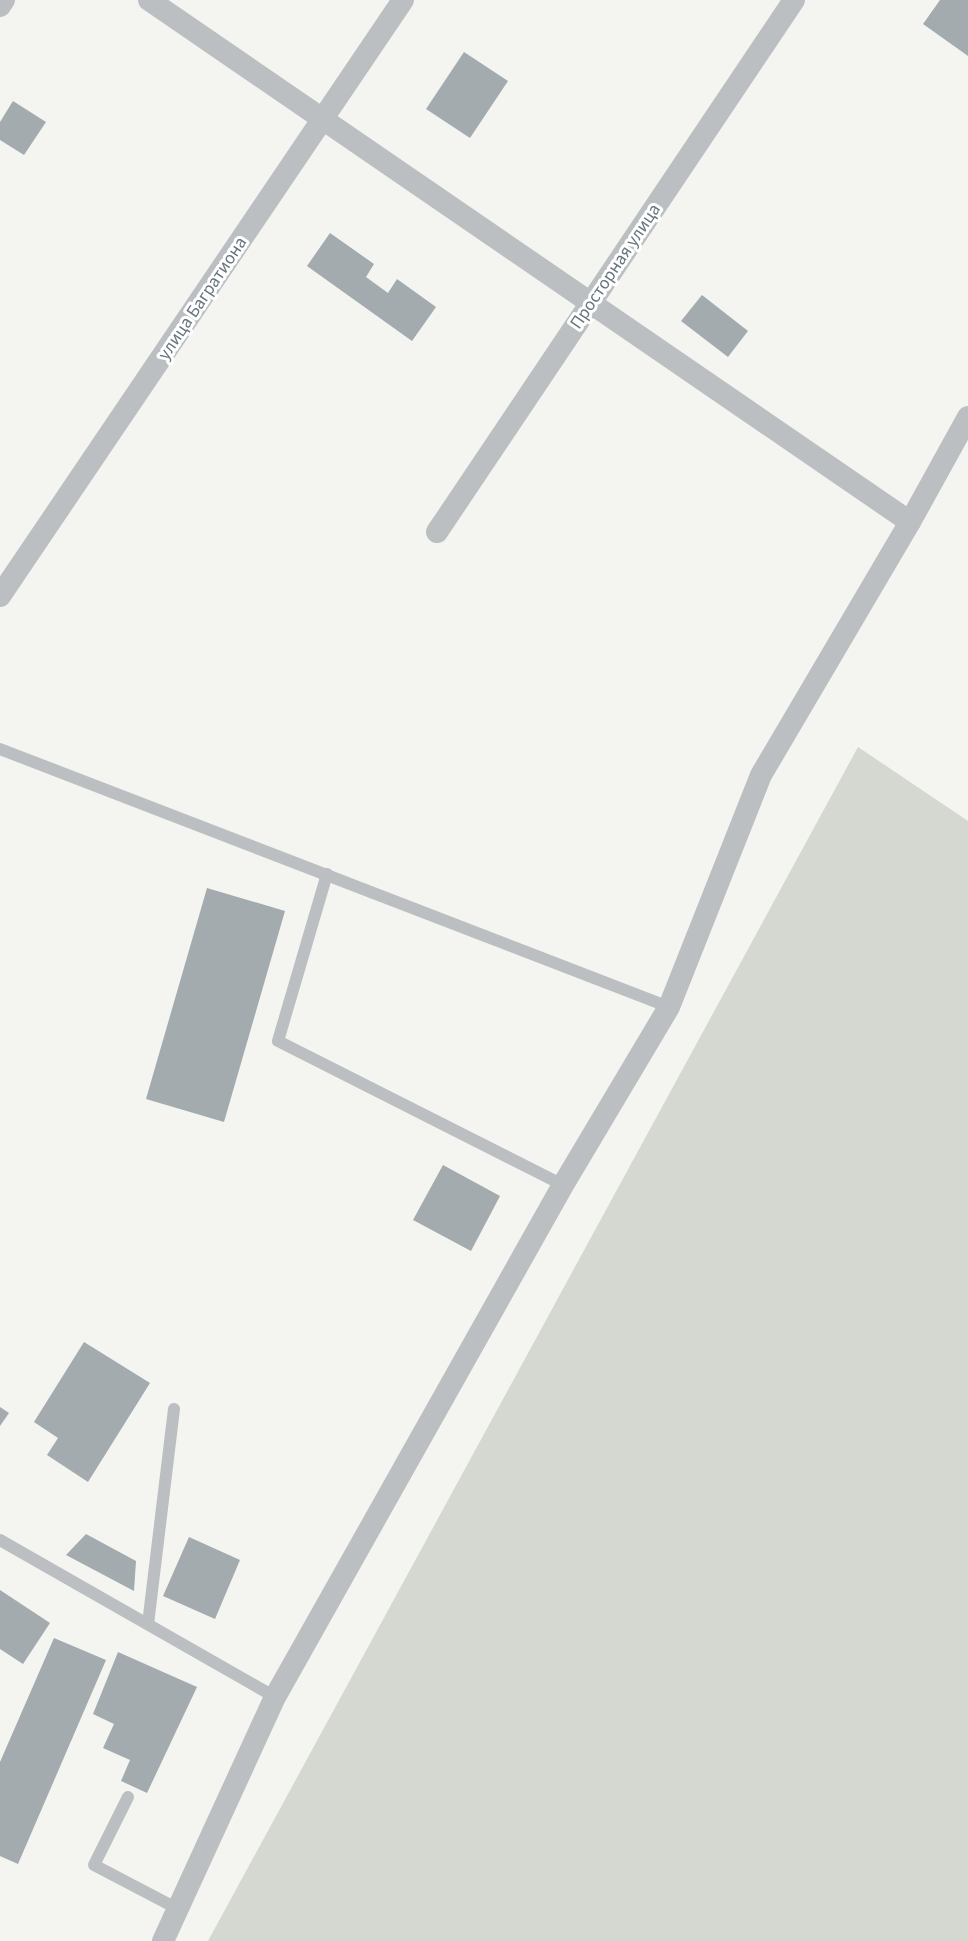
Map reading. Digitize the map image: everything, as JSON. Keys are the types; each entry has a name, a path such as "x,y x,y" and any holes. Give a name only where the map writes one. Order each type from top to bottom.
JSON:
{"street":[{"path":"0,6 4,0"},
{"path":"149,0 910,522"},
{"name":"улица Багратиона","path":"0,596 403,0"},
{"name":"Просторная улица","path":"437,532 794,0"},
{"path":"163,1941 275,1697 563,1185 669,1007 761,775 910,522 968,417"}],"lane":[{"path":"0,749 669,1007"},
{"path":"327,874 278,1041 563,1185"},
{"path":"148,1624 174,1409"},
{"path":"0,1540 275,1697"},
{"path":"128,1797 94,1865 178,1909"}],"shaded area":[{"path":"858,747 968,821 968,1941 208,1941"}],"building":[{"path":"940,0 968,0 968,56 923,24"},
{"path":"464,52 508,81 470,138 426,109"},
{"path":"13,101 46,122 24,155 0,140 0,122"},
{"path":"330,233 374,264 366,277 388,293 397,279 436,307 412,341 307,266"},
{"path":"702,295 748,331 728,357 681,321"},
{"path":"207,888 285,911 224,1122 146,1099"},
{"path":"443,1165 500,1196 471,1251 413,1220"},
{"path":"84,1342 150,1383 88,1482 47,1455 58,1438 34,1422"},
{"path":"0,1407 9,1413 0,1426"},
{"path":"86,1534 136,1561 134,1591 66,1555"},
{"path":"189,1537 240,1560 215,1619 163,1596"},
{"path":"0,1590 50,1623 23,1664 0,1649"},
{"path":"54,1638 106,1660 18,1864 0,1856 0,1762"},
{"path":"118,1652 197,1687 147,1793 121,1781 130,1760 103,1748 114,1724 93,1714"}]}
